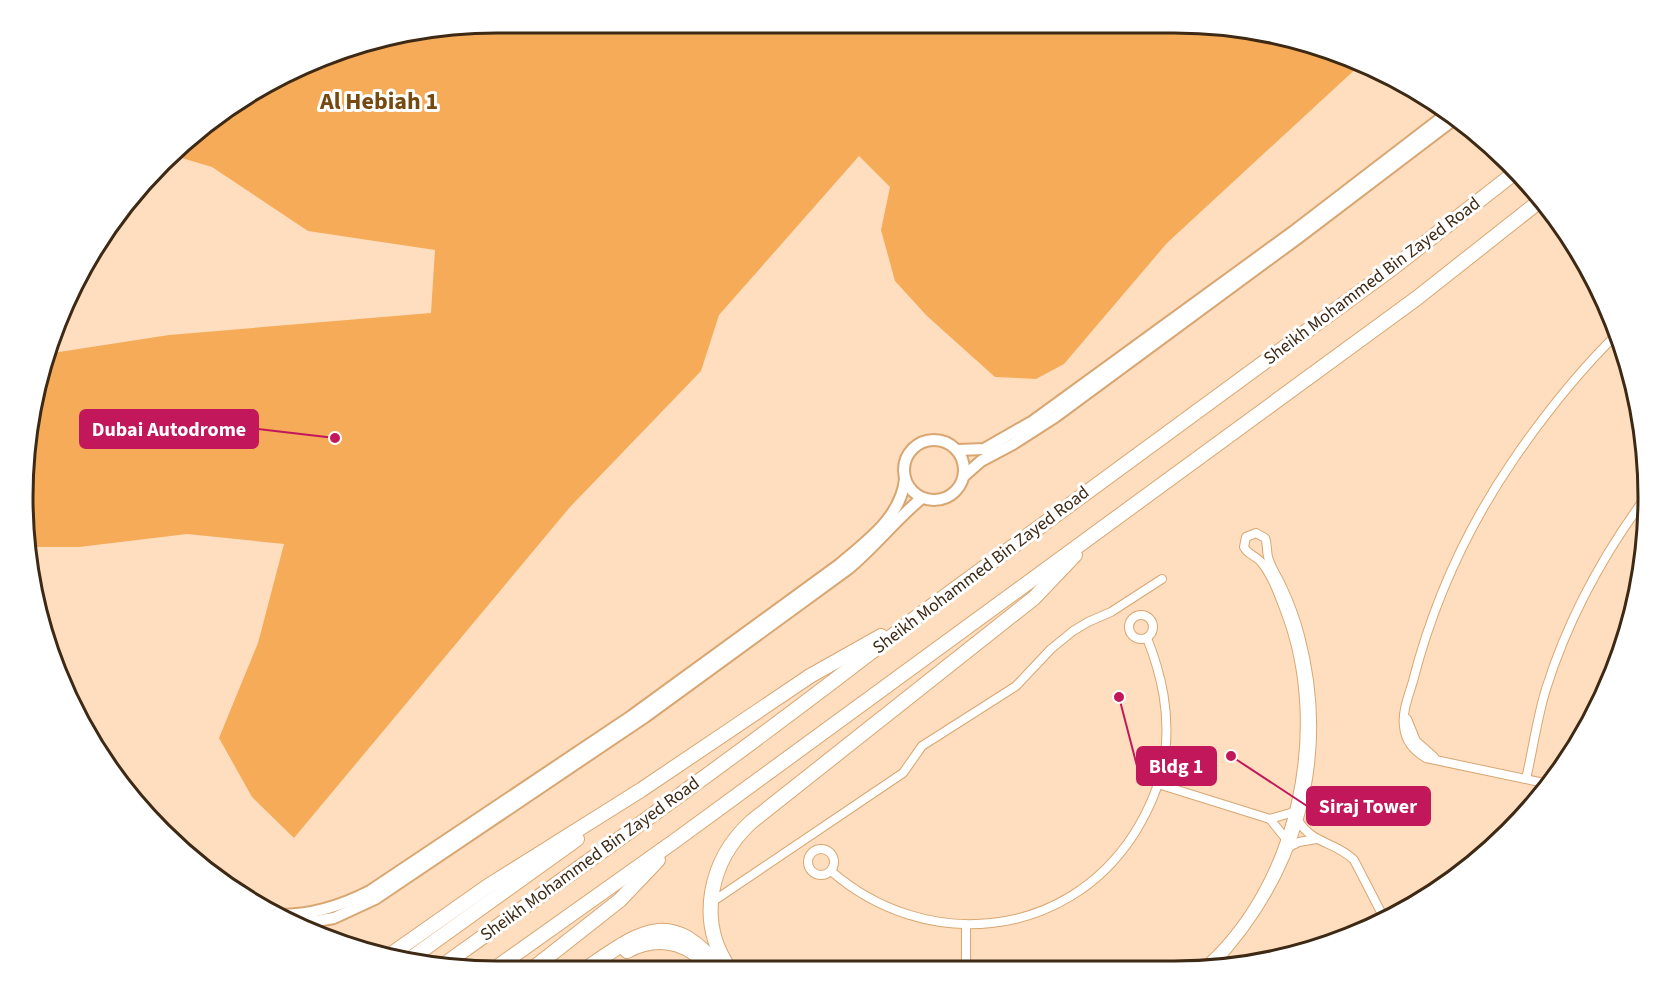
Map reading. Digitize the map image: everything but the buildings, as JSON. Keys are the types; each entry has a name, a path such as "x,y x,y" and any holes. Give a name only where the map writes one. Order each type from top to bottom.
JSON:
{"highway":[{"name":"Sheikh Mohammed Bin Zayed Road","path":"452,959 834,682 910,622 1402,261 1510,177"},
{"name":"Sheikh Mohammed Bin Zayed Road","path":"506,961 676,840 1417,298 1534,205"},
{"path":"724,961 714,936 710,913 712,888 720,863 741,830 1034,598 1094,533"},
{"path":"397,950 501,877 641,790 821,668 910,622"},
{"path":"417,954 550,859 641,790"},
{"path":"542,961 620,900 676,840"},
{"path":"598,961 633,938 659,931 678,934 694,941 717,961"},
{"path":"610,961 636,946 658,941 681,945 692,951 702,961"}],"street":[{"path":"958,450 978,451 990,447 1033,422 1294,231 1441,118"},
{"path":"964,476 975,465 1022,439 1055,417 1449,124"},
{"path":"1540,782 1446,762 1429,754 1416,741 1408,724 1407,706 1418,664 1442,592 1475,525 1512,460 1582,370 1610,341"},
{"path":"295,914 331,908 370,891 630,717 831,571 869,540 886,522 904,491 904,466 907,457 920,443 936,440 951,445 958,450 965,467 961,484 948,497 931,500 922,498 910,488 905,479"},
{"path":"311,922 334,918 375,899 612,740 848,569 922,498"},
{"path":"1526,779 1546,688 1568,633 1598,570 1638,510"},
{"path":"1211,959 1223,947 1252,907 1269,877 1286,839 1294,812 1304,756 1305,722 1302,686 1292,632 1279,596 1262,563 1246,552 1244,547 1246,537 1256,533 1262,534 1265,538 1268,560 1289,603 1300,636 1311,700 1312,749 1299,822 1291,846 1266,898 1250,923 1219,959"},
{"path":"711,902 903,773 922,746 1016,686 1051,649 1073,631 1112,612 1162,579"},
{"path":"831,871 865,897 889,909 925,920 966,925 1002,922 1038,912 1070,896 1100,875 1125,848 1144,818 1158,784 1165,755 1167,727 1164,695 1158,666 1146,638"},
{"path":"1158,784 1270,819 1294,812"},
{"path":"1270,819 1286,839"},
{"path":"1299,822 1316,839 1343,850 1354,860 1381,912"},
{"path":"1291,846 1316,839"},
{"path":"966,925 966,961"}],"shaded area":[{"path":"467,34 1204,34 1265,42 1355,69 1167,243 1064,364 1036,379 995,377 927,316 895,281 881,230 890,187 859,156 719,315 701,371 570,507 294,838 252,797 219,738 258,643 284,544 187,534 79,547 36,547 33,497 37,436 42,406 57,352 169,335 431,313 435,250 308,231 212,167 181,158 239,111 265,95 319,68 377,49 436,37"}],"place":[{"name":"Dubai Autodrome","path":"335,438"},
{"name":"Bldg 1","path":"1119,697"},
{"name":"Siraj Tower","path":"1231,756"}],"district":[{"name":"Al Hebiah 1","path":"379,101"}]}
